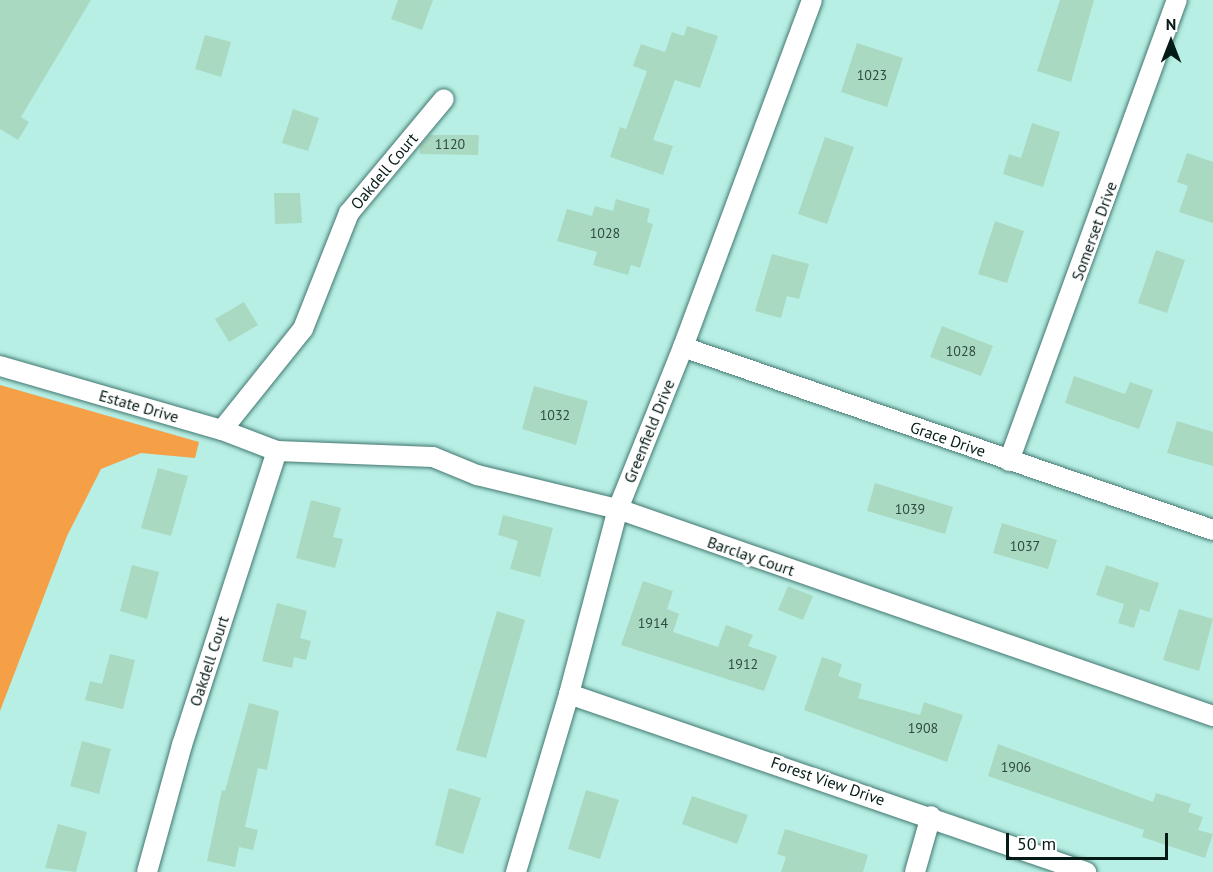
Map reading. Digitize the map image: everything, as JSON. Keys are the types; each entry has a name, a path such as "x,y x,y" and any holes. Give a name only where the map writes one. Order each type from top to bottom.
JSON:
{"street":[{"name":"Greenfield Drive","path":"516,872 569,694 618,509 683,347 812,0"},
{"name":"Somerset Drive","path":"1009,461 1177,0"},
{"name":"Oakdell Court","path":"222,430 303,330 349,213 444,99"},
{"name":"Grace Drive","path":"683,347 1213,530"},
{"name":"Estate Drive","path":"0,366 222,430 277,451"},
{"name":"Oakdell Court","path":"147,872 182,745 277,451"},
{"name":"Barclay Court","path":"277,451 433,457 477,475 618,509 1213,716"},
{"name":"Forest View Drive","path":"569,694 931,816 1086,872"},
{"path":"915,872 931,816"}],"shaded area":[{"path":"0,385 199,442 195,458 141,453 101,469 67,536 0,711"}],"building":[{"path":"0,0 91,0 21,117 29,122 18,140 0,129"},
{"path":"398,0 433,0 422,30 391,19"},
{"path":"1060,0 1094,0 1071,82 1037,71"},
{"path":"687,26 718,36 700,88 675,80 653,140 673,146 663,175 610,157 620,127 626,129 647,71 633,66 641,44 665,52 672,32 684,36"},
{"path":"205,35 231,42 221,77 195,69"},
{"path":"857,43 903,58 887,107 841,92"},
{"path":"293,109 319,118 308,151 282,143"},
{"path":"1032,123 1060,132 1043,187 1003,174 1009,154 1021,158"},
{"path":"430,135 479,135 478,155 420,154 420,146"},
{"path":"825,137 854,147 827,224 798,214"},
{"path":"1187,153 1213,162 1213,223 1179,212 1188,186 1177,182"},
{"path":"274,193 300,193 302,223 275,224"},
{"path":"616,199 650,209 647,222 653,224 640,268 631,265 628,275 593,265 597,252 557,241 567,209 592,216 595,206 613,211"},
{"path":"995,221 1024,231 1007,283 978,274"},
{"path":"1156,250 1185,260 1167,313 1138,303"},
{"path":"772,254 809,264 799,299 787,296 781,318 755,311"},
{"path":"244,302 258,325 229,342 215,319"},
{"path":"942,326 993,346 981,376 930,357"},
{"path":"1074,376 1125,394 1130,382 1153,390 1139,429 1065,403"},
{"path":"534,386 588,401 576,445 522,429"},
{"path":"1177,421 1213,432 1213,466 1167,453"},
{"path":"158,468 188,476 171,536 141,528"},
{"path":"875,483 953,507 945,534 867,511"},
{"path":"311,500 341,508 333,537 343,539 335,568 296,558"},
{"path":"503,515 553,528 540,577 510,569 518,541 498,535"},
{"path":"1002,523 1057,540 1048,569 993,553"},
{"path":"132,565 159,572 147,619 120,611"},
{"path":"1106,565 1159,583 1149,612 1140,609 1134,628 1118,623 1124,604 1096,595"},
{"path":"643,581 673,591 667,609 679,614 673,632 718,647 726,625 753,635 748,646 777,656 764,691 621,645"},
{"path":"788,586 813,596 803,620 778,610"},
{"path":"277,603 307,611 300,638 311,641 306,660 294,657 292,668 262,661"},
{"path":"1179,609 1213,619 1199,671 1163,660"},
{"path":"497,611 525,620 486,758 456,750"},
{"path":"110,654 135,660 123,709 85,700 90,681 102,684"},
{"path":"822,657 842,664 838,676 862,684 858,698 920,715 924,702 963,715 947,762 804,710"},
{"path":"249,703 279,711 267,770 258,768 245,827 258,830 253,850 239,847 235,867 207,861 222,790 225,791"},
{"path":"82,741 111,749 99,794 70,786"},
{"path":"998,744 1153,802 1156,793 1191,804 1188,812 1203,817 1198,830 1213,834 1205,858 1142,837 1144,830 988,776"},
{"path":"449,788 481,798 463,854 435,845"},
{"path":"586,790 619,800 600,859 568,849"},
{"path":"692,796 748,815 737,844 682,824"},
{"path":"58,824 87,832 76,872 45,868"},
{"path":"785,829 868,855 863,872 781,872 786,857 777,854"}]}
